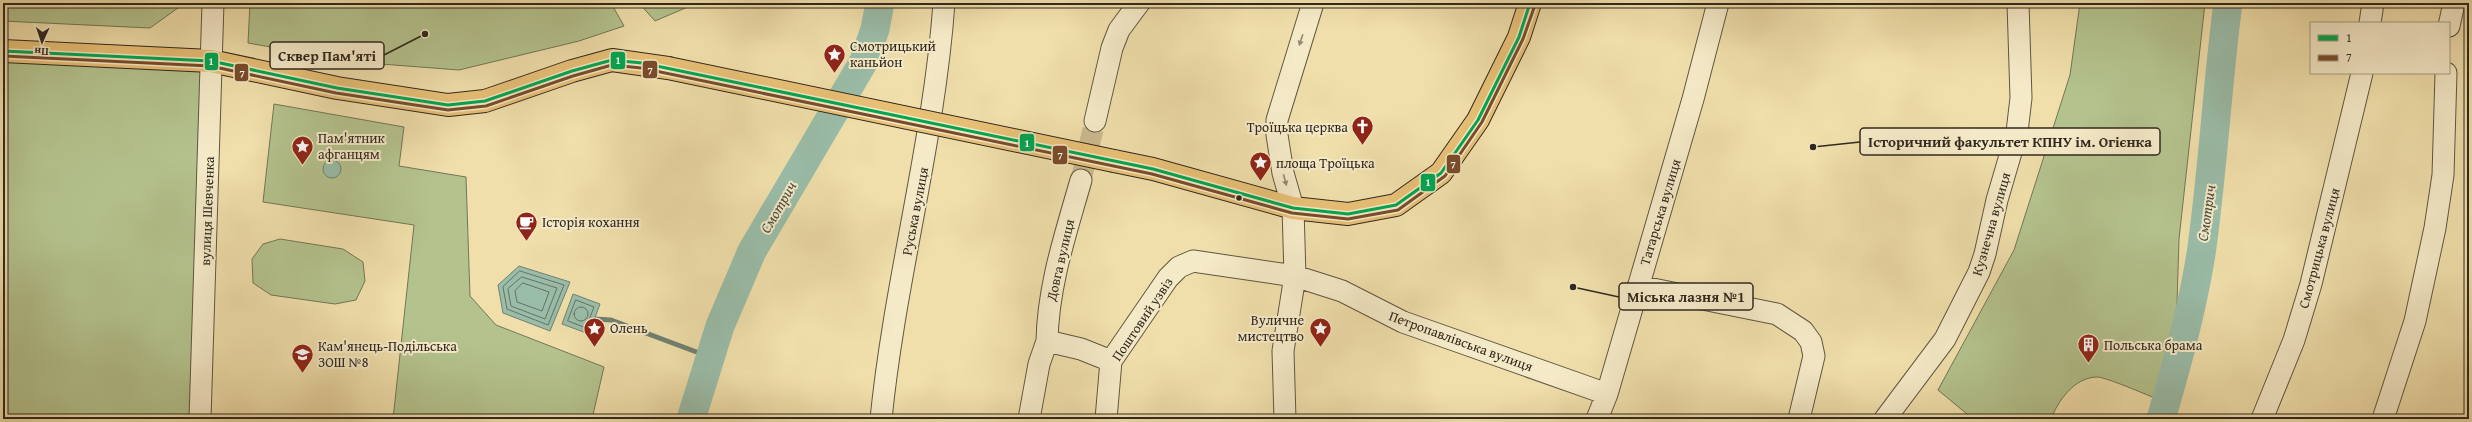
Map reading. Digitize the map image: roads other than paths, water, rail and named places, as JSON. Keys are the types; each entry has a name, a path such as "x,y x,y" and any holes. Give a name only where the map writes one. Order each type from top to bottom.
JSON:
{"main road":[{"path":"3,51 211,61 358,92 448,105 485,101 572,71 612,60 668,68 1153,169 1292,208 1348,214 1396,205 1441,173 1478,120 1519,37 1530,3"}],"street":[{"name":"вулиця Шевченка","path":"200,419 213,3"},
{"name":"Руська вулиця","path":"881,419 887,358 926,150 938,70 944,3"},
{"path":"1095,121 1112,48 1119,30 1139,3"},
{"path":"1285,419 1283,351 1295,276 1292,208 1283,173 1277,135 1277,120 1313,3"},
{"name":"Татарська вулиця","path":"1597,419 1607,394 1693,99 1718,3"},
{"name":"Кузнечна вулиця","path":"1885,419 1945,339 1979,272 1985,254 1996,200 2006,174 2018,125 2021,98 2018,3"},
{"path":"2370,22 2373,3"},
{"path":"2447,3 2448,22"},
{"path":"2449,22 2454,3"},
{"name":"Смотрицька вулиця","path":"2262,419 2294,340 2311,284 2362,74"},
{"path":"2383,419 2415,322 2435,228 2443,175 2446,74"},
{"name":"Довга вулиця","path":"1029,419 1039,364 1047,341 1047,320 1055,271 1081,180"},
{"name":"Поштовий узвіз","path":"1106,419 1112,361 1168,278 1179,267 1193,261 1295,276"},
{"name":"Петропавлівська вулиця","path":"1295,276 1342,291 1403,322 1607,394"},
{"path":"1638,286 1777,314 1803,331 1811,342 1814,356 1799,419"},
{"path":"1047,341 1097,354 1112,361"}],"water":[{"path":"328,160 336,160 341,165 339,176 336,178 328,178 323,173 323,165"},
{"path":"519,266 570,282 550,331 503,313 498,285"},
{"path":"573,294 600,304 589,334 562,324"}],"waterway":[{"name":"Смотрич","path":"691,419 720,326 752,251 864,61 875,29 880,3"},
{"name":"Смотрич","path":"2161,419 2184,337 2201,254 2209,191 2228,3"},
{"path":"595,319 611,320 710,357"}],"tunnel":[{"path":"1081,180 1095,121"}],"place":[{"name":"Сквер Пам'яті","path":"425,34"},
{"name":"Смотрицький каньйон","path":"835,74"},
{"name":"Троїцька церква","path":"1363,146"},
{"name":"Історичний факультет КПНУ ім. Огієнка","path":"1813,147"},
{"name":"Пам'ятник афганцям","path":"303,166"},
{"name":"площа Троїцька","path":"1261,182"},
{"name":"Історія кохання","path":"527,242"},
{"name":"Міська лазня №1","path":"1573,287"},
{"name":"Олень","path":"595,348"},
{"name":"Вуличне мистецтво","path":"1320,348"},
{"name":"Польська брама","path":"2088,364"},
{"name":"Кам'янець-Подільська ЗОШ №8","path":"303,374"}]}
